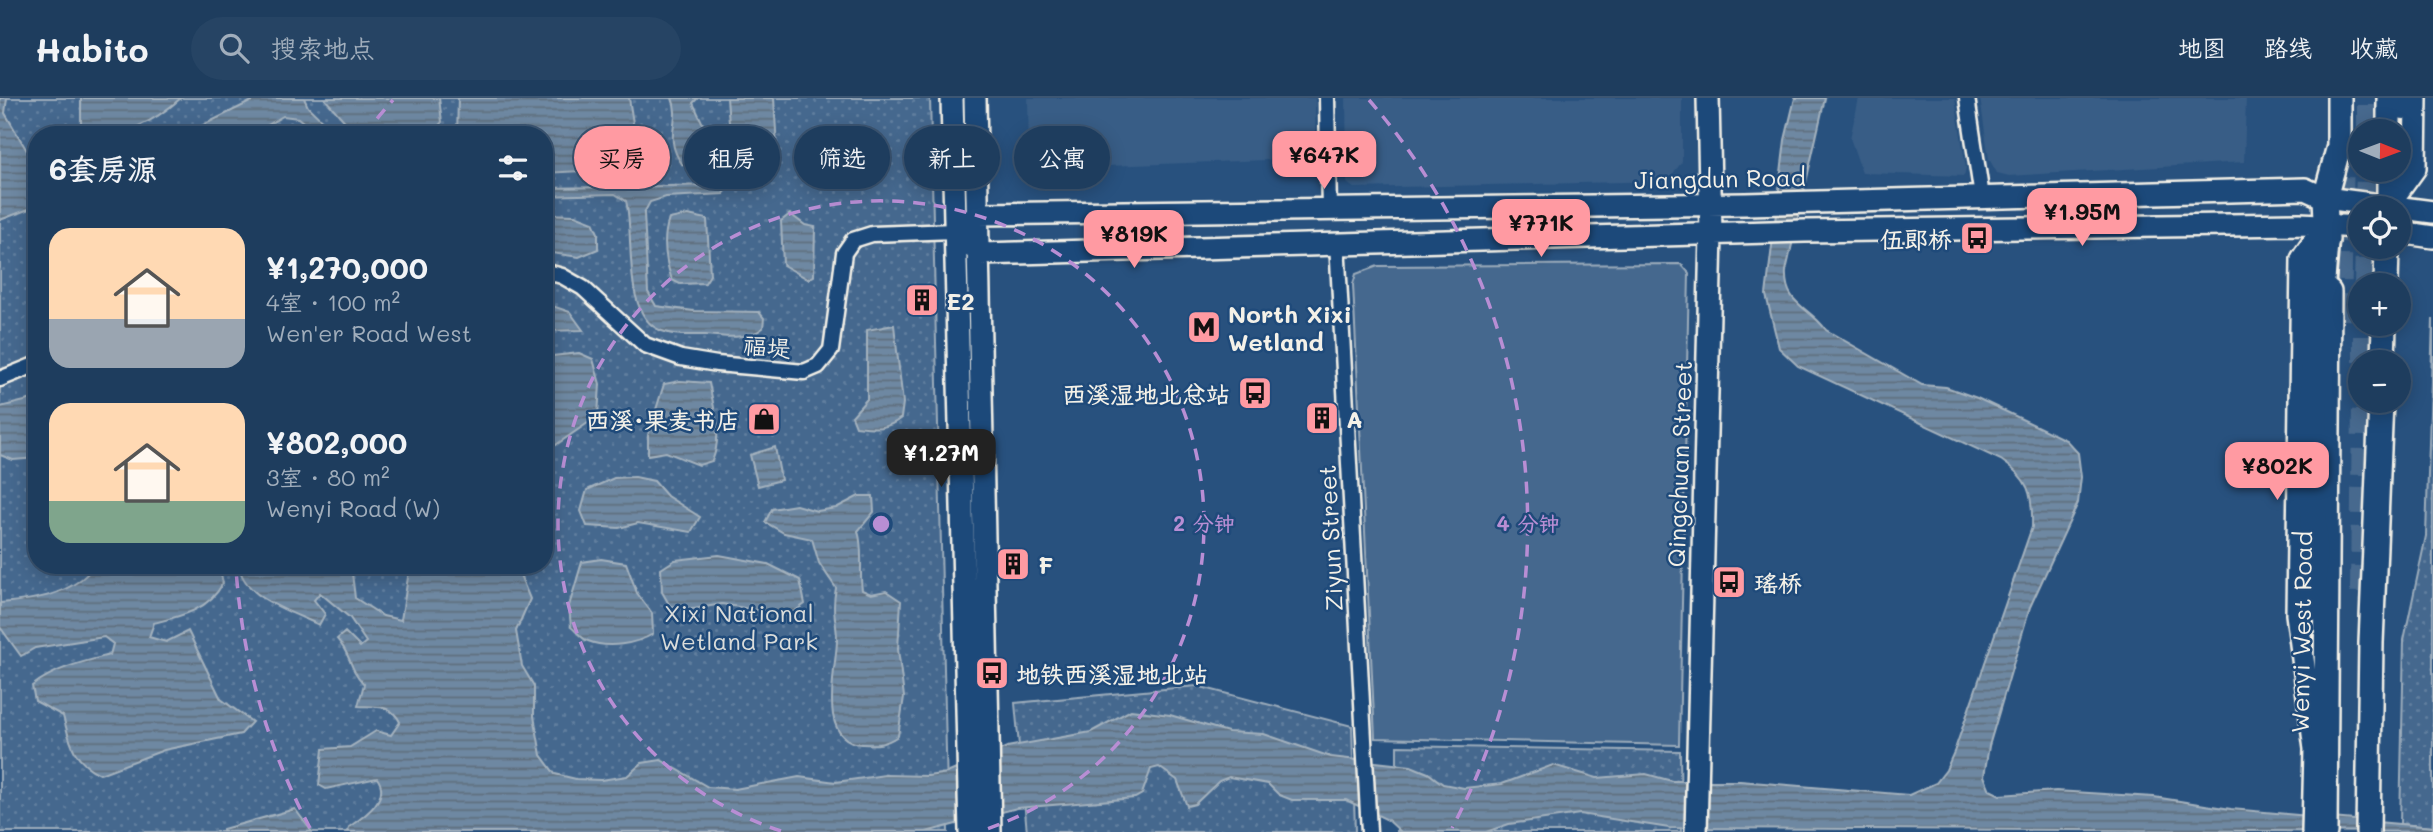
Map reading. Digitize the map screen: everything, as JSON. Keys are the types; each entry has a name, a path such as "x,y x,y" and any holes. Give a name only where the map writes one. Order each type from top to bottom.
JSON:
{"highway":[{"path":"2313,607 2315,361 2325,211"}],"main road":[{"path":"952,98 968,746 980,828"},
{"path":"975,98 989,737 980,828"},
{"name":"Qingchuan Street","path":"1696,832 1712,234 1708,98"},
{"name":"Wenyi West Road","path":"2325,832 2320,796 2331,324 2325,211 2339,145 2339,98"},
{"path":"2394,119 2403,100"},
{"path":"2396,196 2415,168 2403,100"},
{"name":"Jiangdun Road","path":"979,214 1329,212 2305,189 2325,211 2348,221"},
{"name":"Jiangdun Road","path":"980,254 1337,242 1745,234 2348,209"},
{"name":"Jiangdun Road","path":"2411,209 2433,212"},
{"path":"2313,832 2320,796 2297,614 2302,259 2325,211"},
{"path":"955,231 979,214"},
{"path":"955,231 980,254"},
{"path":"2411,234 2433,237"},
{"path":"2368,832 2381,413"}],"street":[{"path":"1327,98 1329,212"},
{"path":"1967,98 1982,197"},
{"name":"福堤","path":"553,274 583,288 645,345 681,358 717,365 804,372 818,366 831,350 844,253 853,240 872,234 955,231"},
{"name":"Ziyun Street","path":"1337,242 1368,831"},
{"path":"0,379 28,368"}],"shaded area":[{"path":"0,98 7,98 5,113 28,153 28,209 0,220"},
{"path":"81,98 181,98 138,126 81,126"},
{"path":"258,98 304,98 308,107 328,126 308,126 298,118 283,116 266,126 201,126"},
{"path":"324,98 439,98 442,122 439,126 349,126"},
{"path":"458,98 629,98 633,126 574,126 574,171 553,173 553,126 457,126"},
{"path":"672,98 698,98 693,103 704,126 684,126 684,164 673,145"},
{"path":"727,98 774,98 776,126 729,125"},
{"path":"1028,98 1315,98 1316,158 1110,166 1110,126 1028,126"},
{"path":"1346,98 1682,98 1682,162 1667,181 1354,188 1347,183"},
{"path":"1795,98 1825,98 1786,271 1786,282 1793,298 1826,330 1922,385 1946,387 1977,398 2066,440 2078,453 2081,477 2078,503 2030,607 1989,746 1984,776 1990,790 2000,795 2056,791 2154,797 2231,809 2433,827 2433,832 1669,828 1580,814 1509,824 1486,832 1401,832 1388,820 1346,800 1292,800 1279,795 1268,784 1229,777 1219,781 1195,804 1187,806 1177,780 1159,767 1151,769 1142,794 1135,798 1017,808 926,832 348,832 349,827 374,806 381,793 381,785 377,778 326,789 319,785 323,749 350,747 376,731 391,735 400,722 388,709 358,706 364,684 337,639 345,632 360,647 366,642 350,618 320,593 314,600 325,614 319,625 270,602 259,595 242,577 241,574 352,574 355,598 383,616 401,620 409,574 520,574 530,599 516,631 522,666 534,686 534,716 541,755 555,774 576,779 601,780 627,776 642,763 661,760 708,787 735,789 799,777 836,782 885,775 928,776 947,773 1007,747 1091,732 1131,710 1170,715 1228,732 1264,734 1331,757 1411,766 1428,773 1443,784 1464,788 1502,784 1553,765 1597,778 1646,774 1672,781 1740,781 1909,795 1936,783 1946,770 1954,752 2032,527 2032,505 2023,481 2001,460 1798,366 1779,348 1766,295 1785,140"},
{"path":"1859,98 1955,98 1966,168 1964,176 1862,173 1850,138"},
{"path":"1980,98 2246,98 2244,162 2009,176 1997,173 1989,159"},
{"path":"670,186 684,186 684,189 723,189 724,194 666,197 650,202 644,213 648,292 656,306 694,311 759,312 764,318 763,328 751,334 728,337 672,334 649,323 640,309 635,292 626,201 615,194 553,196 553,188 670,189"},
{"path":"553,214 575,215 593,222 598,233 598,249 579,257 553,253"},
{"path":"790,214 805,225 815,227 814,276 808,279 783,265 781,221"},
{"path":"688,215 707,219 710,275 705,283 680,284 672,280 668,265 665,242 669,219"},
{"path":"553,306 570,312 583,330 553,331"},
{"path":"894,325 903,403 901,418 874,428 856,426 852,416 867,399 867,330"},
{"path":"579,353 593,359 600,384 598,416 553,447 553,356"},
{"path":"680,381 709,383 717,433 712,461 699,465 666,452 648,455 648,435 664,384"},
{"path":"28,400 28,459 13,460 0,455 0,407"},
{"path":"775,447 781,480 758,486 750,455"},
{"path":"635,477 654,481 667,496 700,517 691,532 638,523 619,528 587,526 581,511 587,490 614,478"},
{"path":"859,496 873,496 874,512 858,531 862,590 871,594 886,591 901,601 898,649 904,697 898,736 877,744 848,740 839,731 834,718 832,686 837,641 834,610 836,588 819,563 812,539 784,533 765,522 772,509 796,505 817,511 836,508"},
{"path":"719,555 768,564 800,580 805,604 788,616 722,604 694,609 670,606 662,592 661,569 675,560"},
{"path":"601,559 626,563 637,593 652,613 653,634 630,643 604,645 586,640 571,627 569,606 582,562"},
{"path":"221,574 223,583 210,600 194,610 154,623 149,637 166,642 188,631 221,699 252,722 241,734 164,750 100,774 84,764 74,750 63,716 35,701 32,686 59,670 110,655 113,644 104,637 35,648 21,656 0,627 0,603 52,594 76,583 86,575"},
{"path":"295,809 312,832 223,832 223,829"}],"green space":[{"name":"Xixi National Wetland Park","path":"0,98 930,98 931,126 904,126 904,189 932,189 948,832 0,832"},
{"path":"1681,264 1689,273 1679,745 1375,738 1353,284 1356,274 1378,266"},
{"path":"2433,319 2433,827 2400,824 2404,640 2426,536"},
{"path":"1197,686 1352,726 1355,832 1027,832 1015,703"},
{"path":"1397,746 1680,751 1681,832 1397,832"}],"tunnel":[{"path":"2370,98 2370,119"},
{"path":"2398,196 2404,106"},
{"path":"2338,320 2341,149"},
{"path":"2368,196 2369,182"},
{"path":"2367,273 2368,259"},
{"path":"2366,336 2366,350"},
{"path":"2363,592 2365,413"},
{"path":"2312,683 2313,607"}],"place":[{"name":"伍郎桥","path":"1977,238"},
{"name":"E2","path":"922,300"},
{"name":"North Xixi Wetland","path":"1204,327"},
{"name":"西溪湿地北总站","path":"1255,393"},
{"name":"A","path":"1322,418"},
{"name":"西溪·果麦书店","path":"764,419"},
{"name":"F","path":"1013,564"},
{"name":"瑶桥","path":"1729,582"},
{"name":"地铁西溪湿地北站","path":"992,673"}]}
